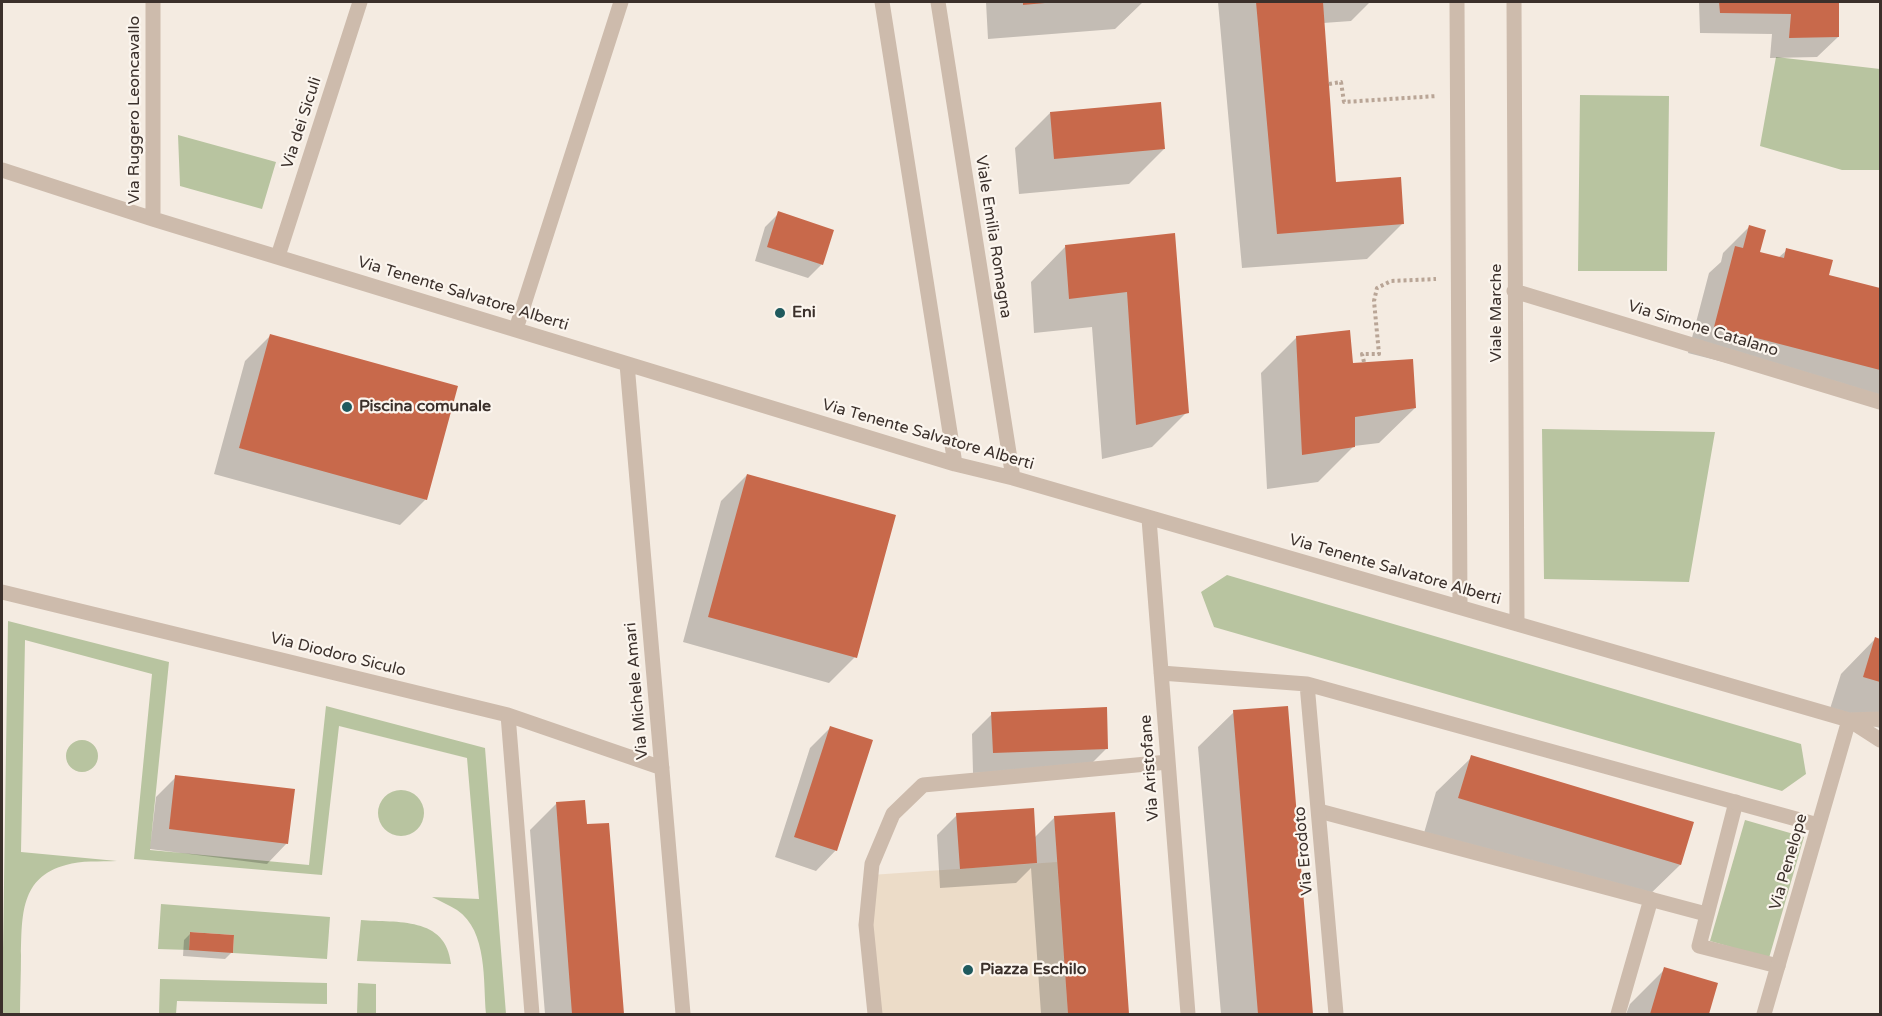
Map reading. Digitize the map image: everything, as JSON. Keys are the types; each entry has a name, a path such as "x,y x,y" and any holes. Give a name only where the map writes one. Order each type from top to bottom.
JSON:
{"street":[{"name":"Via Ruggero Leoncavallo","path":"153,2 153,219"},
{"name":"Via dei Siculi","path":"278,256 360,2"},
{"path":"516,329 621,2"},
{"path":"882,2 955,464"},
{"name":"Viale Emilia Romagna","path":"938,2 1013,478"},
{"path":"1457,2 1460,607"},
{"name":"Viale Marche","path":"1514,2 1517,624"},
{"name":"Via Tenente Salvatore Alberti","path":"2,170 153,219 955,464 1013,478 1849,720 1881,741"},
{"name":"Via Simone Catalano","path":"1514,291 1881,402"},
{"name":"Via Michele Amari","path":"627,364 683,1014"},
{"name":"Via Aristofane","path":"1149,519 1188,1014"},
{"name":"Via Diodoro Siculo","path":"2,592 508,715 662,768"},
{"path":"1161,673 1307,684 1818,825"},
{"name":"Via Erodoto","path":"1307,684 1336,1014"},
{"path":"508,715 532,1014"},
{"name":"Via Tenente Salvatore Alberti","path":"1849,720 1881,719"},
{"name":"Via Penelope","path":"1764,1014 1849,720"},
{"path":"875,1014 866,926 872,864 893,814 923,785 1168,762"},
{"path":"1736,802 1698,945 1778,966"},
{"path":"1319,811 1707,914"},
{"path":"1618,1014 1651,899"}],"path":[{"path":"1329,84 1341,82 1344,102 1458,95"},
{"path":"1364,362 1362,354 1379,354 1374,301 1377,288 1391,281 1458,278"}],"green space":[{"path":"1776,57 1880,69 1880,170 1842,170 1760,146"},
{"path":"1580,95 1669,96 1667,271 1578,271"},
{"path":"178,135 276,162 262,209 180,186"},
{"path":"1542,429 1715,432 1689,582 1544,579"},
{"path":"1227,575 1801,744 1806,774 1782,791 1214,627 1201,592"},
{"path":"8,621 169,662 150,850 309,865 326,706 485,748 506,1014 486,1014 482,958 474,931 467,919 457,910 432,897 479,899 467,758 339,726 322,875 134,859 152,674 25,640 21,852 117,861 72,863 51,871 32,888 22,926 20,1014 2,1014"},
{"path":"82,740 93,745 98,756 93,767 82,772 71,767 66,756 71,745"},
{"path":"401,790 417,797 424,813 417,829 401,836 385,829 378,813 385,797"},
{"path":"1745,820 1804,837 1769,958 1710,941"},
{"path":"161,904 330,917 327,959 233,953 234,935 190,932 189,950 158,949"},
{"path":"361,920 418,925 430,930 440,937 447,948 451,964 357,961"},
{"path":"160,979 327,983 327,1004 177,1001 176,1014 159,1014"},
{"path":"358,983 376,984 376,1014 357,1014"}],"shaded area":[{"name":"Piazza Eschilo","path":"1057,862 1068,1014 875,1014 871,875"}],"building":[{"path":"1023,2 1045,2 1045,3 1023,5"},
{"path":"1256,2 1323,2 1336,182 1401,177 1404,224 1277,234"},
{"path":"1719,2 1839,2 1839,37 1789,38 1791,14 1720,13"},
{"path":"1161,102 1165,149 1054,159 1050,112"},
{"path":"778,211 834,230 823,265 767,247"},
{"path":"1749,225 1766,230 1760,252 1784,258 1786,248 1833,260 1829,275 1880,288 1880,370 1714,327 1735,246 1743,248"},
{"path":"1175,233 1189,413 1136,425 1127,292 1069,299 1065,245"},
{"path":"1350,330 1353,363 1413,359 1416,408 1355,417 1355,447 1302,455 1296,336"},
{"path":"270,334 458,386 427,500 239,448"},
{"path":"747,474 896,515 857,658 708,617"},
{"path":"1875,637 1880,639 1880,682 1863,677"},
{"path":"1288,706 1313,1014 1258,1014 1233,710"},
{"path":"1107,707 1108,749 993,753 991,712"},
{"path":"830,726 873,740 837,851 794,837"},
{"path":"1471,755 1694,822 1681,865 1458,798"},
{"path":"175,775 295,789 288,844 169,829"},
{"path":"585,800 587,824 609,823 624,1014 572,1014 556,802"},
{"path":"1034,808 1037,863 960,869 956,813"},
{"path":"1115,812 1129,1014 1068,1014 1054,816"},
{"path":"190,932 234,935 233,953 189,950"},
{"path":"1664,967 1718,983 1709,1014 1650,1014"}],"place":[{"name":"Eni","path":"780,313"},
{"name":"Piscina comunale","path":"347,407"},
{"name":"Piazza Eschilo","path":"968,970"}]}
